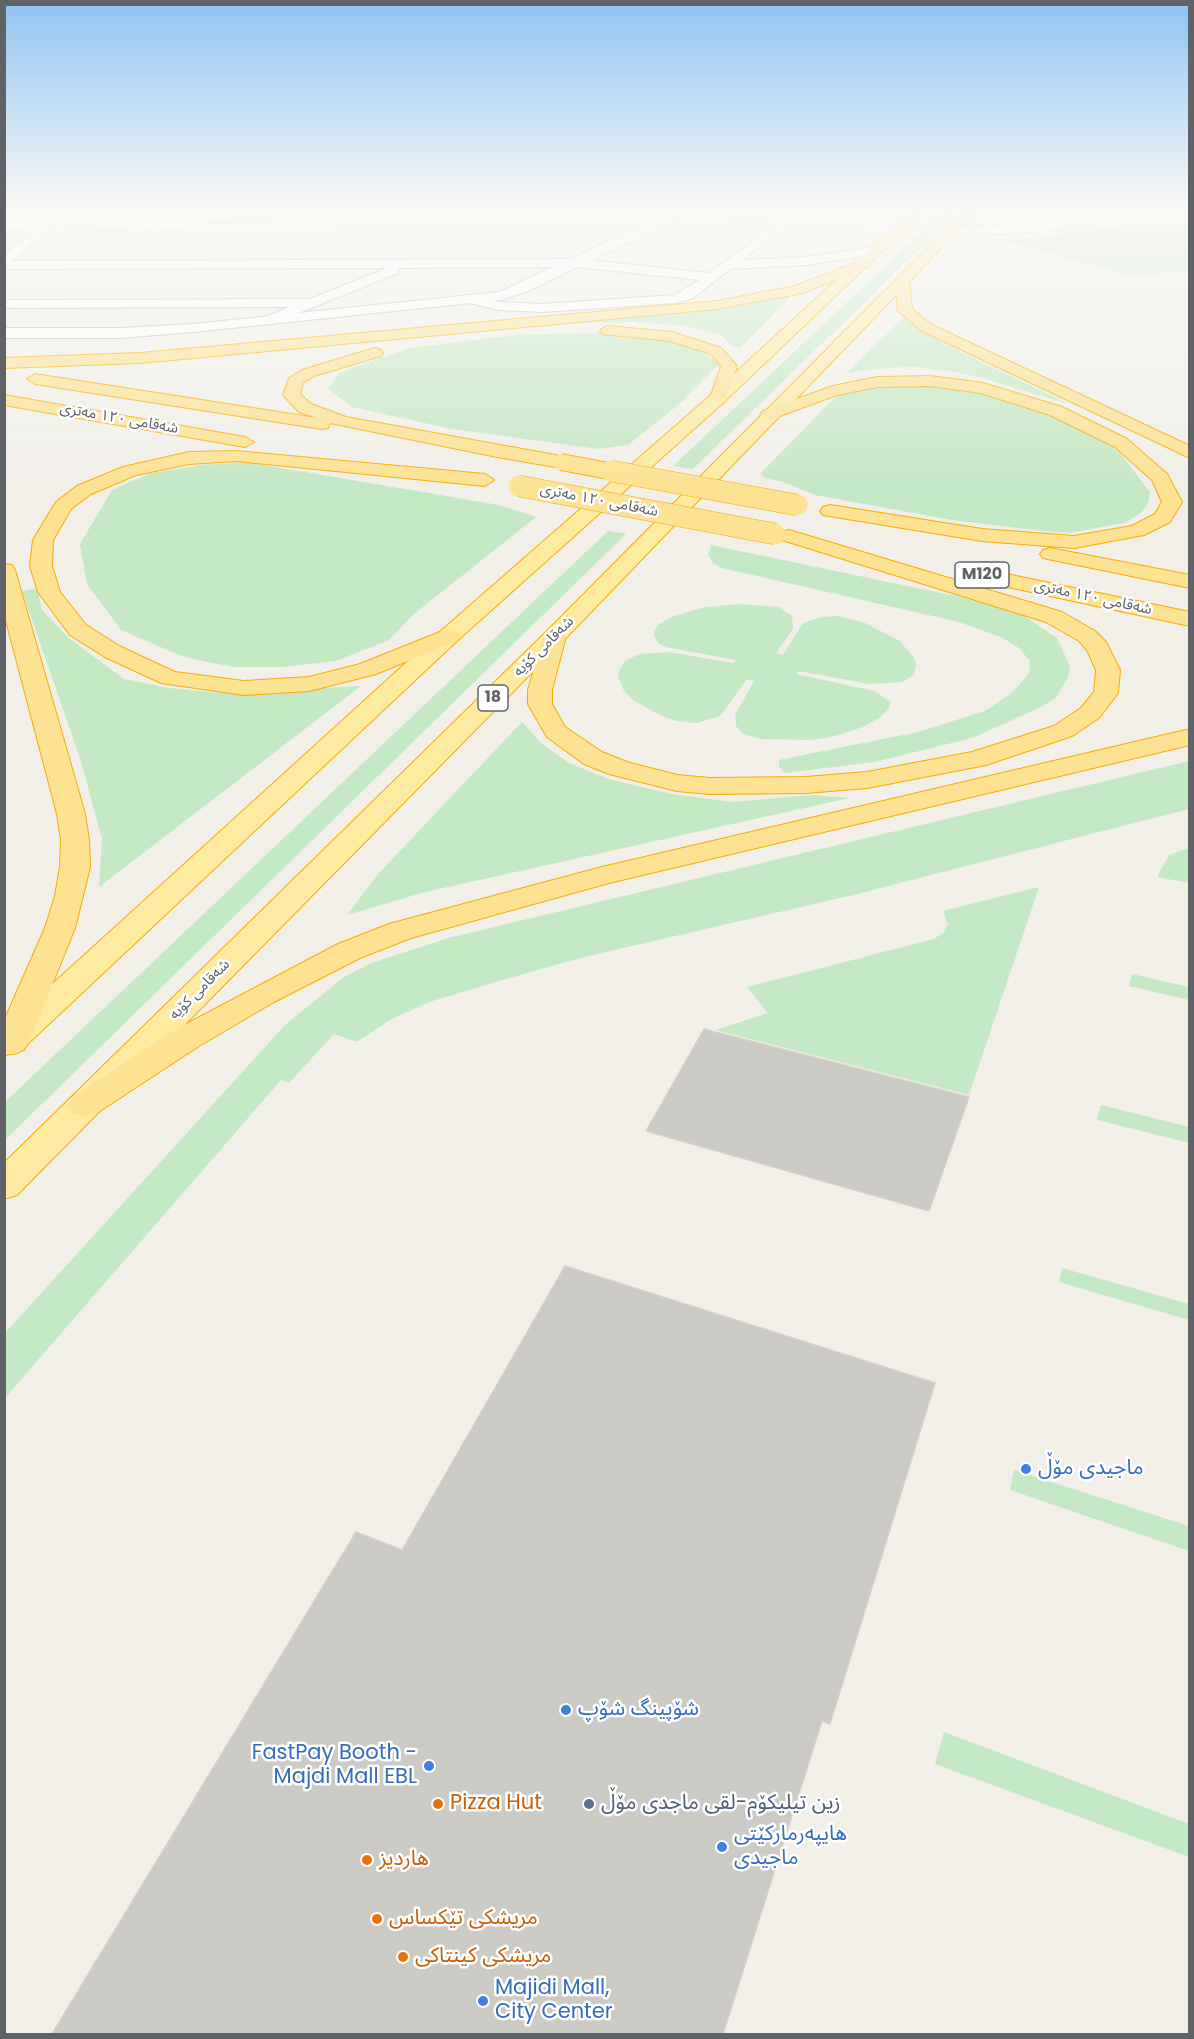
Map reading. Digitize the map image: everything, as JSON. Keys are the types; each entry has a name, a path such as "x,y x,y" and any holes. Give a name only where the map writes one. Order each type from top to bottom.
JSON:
{"highway":[{"path":"4,363 140,358 717,305 738,301"},
{"path":"8,1044 450,635 718,398 823,301"},
{"name":"شەقامی کۆیە","path":"4,1186 555,636 880,301"},
{"path":"904,301 905,311 927,328 1190,453"},
{"path":"520,455 335,419 298,404 290,391 301,377 317,369 394,348 494,335 599,331 672,337 716,351 729,366 718,398"},
{"name":"شەقامی ١٢٠ مەتری","path":"4,374 561,462 830,511 1190,582"},
{"path":"769,415 833,391 877,382 930,381 983,388 1056,411 1120,444 1150,467 1160,478 1172,502 1163,518 1152,525 1119,536 1074,542 994,537 830,511"},
{"name":"شەقامی ١٢٠ مەتری","path":"4,400 336,458 519,486 782,535 1190,618"},
{"path":"450,635 368,669 309,684 244,688 170,678 113,652 78,630 49,592 40,553 43,540 63,506 84,490 112,476 174,460 236,456 485,480"},
{"path":"555,636 540,690 540,704 556,732 572,746 618,768 646,777 699,785 816,784 890,777 967,762 1024,746 1063,731 1090,713 1106,693 1108,670 1098,647 1087,636 1054,617 782,535"},
{"path":"4,570 71,814 75,840 70,896 60,928 8,1044"},
{"path":"85,1105 187,1038 262,995 349,951 400,931 602,876 1190,737"}],"street":[{"path":"269,321 316,301"},
{"path":"4,333 121,333 463,301"},
{"path":"479,301 499,306 542,308 647,301"},
{"path":"4,304 312,303"}],"green space":[{"path":"738,301 786,301 740,348 731,345 721,335 686,326 636,322 539,324"},
{"path":"848,301 865,301 693,469 673,466"},
{"path":"903,318 942,343 1071,405 979,377 948,371 914,367 847,373"},
{"path":"625,332 664,338 698,348 719,364 677,406 628,445 599,449 452,429 352,407 328,389 339,373 409,348 514,335"},
{"path":"869,386 952,387 992,395 1084,428 1120,453 1150,492 1148,504 1140,514 1124,523 1069,533 952,520 815,495 784,482 764,478 761,473 837,395"},
{"path":"246,462 499,505 536,517 414,614 389,640 336,661 283,667 233,667 184,657 121,630 87,584 80,544 112,490 151,473 202,465"},
{"path":"608,531 626,534 5,1140 5,1102"},
{"path":"711,545 960,597 1021,614 1057,638 1070,666 1068,677 1056,698 972,738 875,762 784,773 779,766 779,760 918,732 985,711 1012,693 1029,673 1030,661 1019,648 1001,637 959,622 722,568 713,563 708,555"},
{"path":"37,588 42,610 70,639 124,679 169,688 219,693 361,686 99,887 102,839 80,758 22,591"},
{"path":"741,604 778,607 792,616 793,629 776,653 783,655 803,623 822,617 838,616 865,623 900,641 914,658 916,663 914,675 902,682 869,684 799,671 796,674 874,691 891,702 889,709 879,718 863,727 832,737 810,740 761,739 743,734 736,726 735,715 754,681 747,679 720,716 697,723 676,721 660,715 633,700 624,691 618,676 620,669 625,661 639,654 668,652 733,663 736,660 666,647 658,643 653,634 658,625 674,616 705,607"},
{"path":"522,722 542,744 569,763 608,779 671,794 733,802 811,795 850,798 425,892 347,915 379,873"},
{"path":"1189,761 1189,809 853,895 580,958 429,1002 390,1020 357,1042 334,1034 289,1083 281,1080 5,1398 5,1333 285,1025 344,977 369,964 448,938"},
{"path":"1189,848 1189,883 1157,877 1169,855"},
{"path":"1039,887 969,1095 715,1030 768,1013 747,987 934,939 944,932 948,924 943,911"},
{"path":"1132,974 1189,987 1189,1000 1129,986"},
{"path":"1101,1105 1189,1127 1189,1143 1097,1120"},
{"path":"1062,1268 1189,1304 1189,1320 1059,1282"},
{"path":"1014,1470 1189,1526 1189,1551 1010,1490"},
{"path":"944,1732 1189,1824 1189,1857 935,1764"}],"building":[{"path":"704,1029 969,1097 929,1211 646,1131"},
{"path":"565,1266 935,1383 830,1724 822,1721 723,2034 52,2034 356,1532 402,1550"}],"place":[{"name":"ماجیدی مۆڵ","path":"1026,1469"},
{"name":"شۆپینگ شۆپ","path":"566,1710"},
{"name":"FastPay Booth - Majdi Mall EBL","path":"429,1766"},
{"name":"Pizza Hut","path":"438,1804"},
{"name":"زین تیلیکۆم-لقی ماجدی مۆڵ","path":"589,1804"},
{"name":"هایپەرمارکێتی ماجیدی","path":"722,1847"},
{"name":"هاردیز","path":"367,1860"},
{"name":"مریشکی تێکساس","path":"377,1919"},
{"name":"مریشکی کینتاکی","path":"403,1957"},
{"name":"Majidi Mall, City Center","path":"483,2001"}]}
